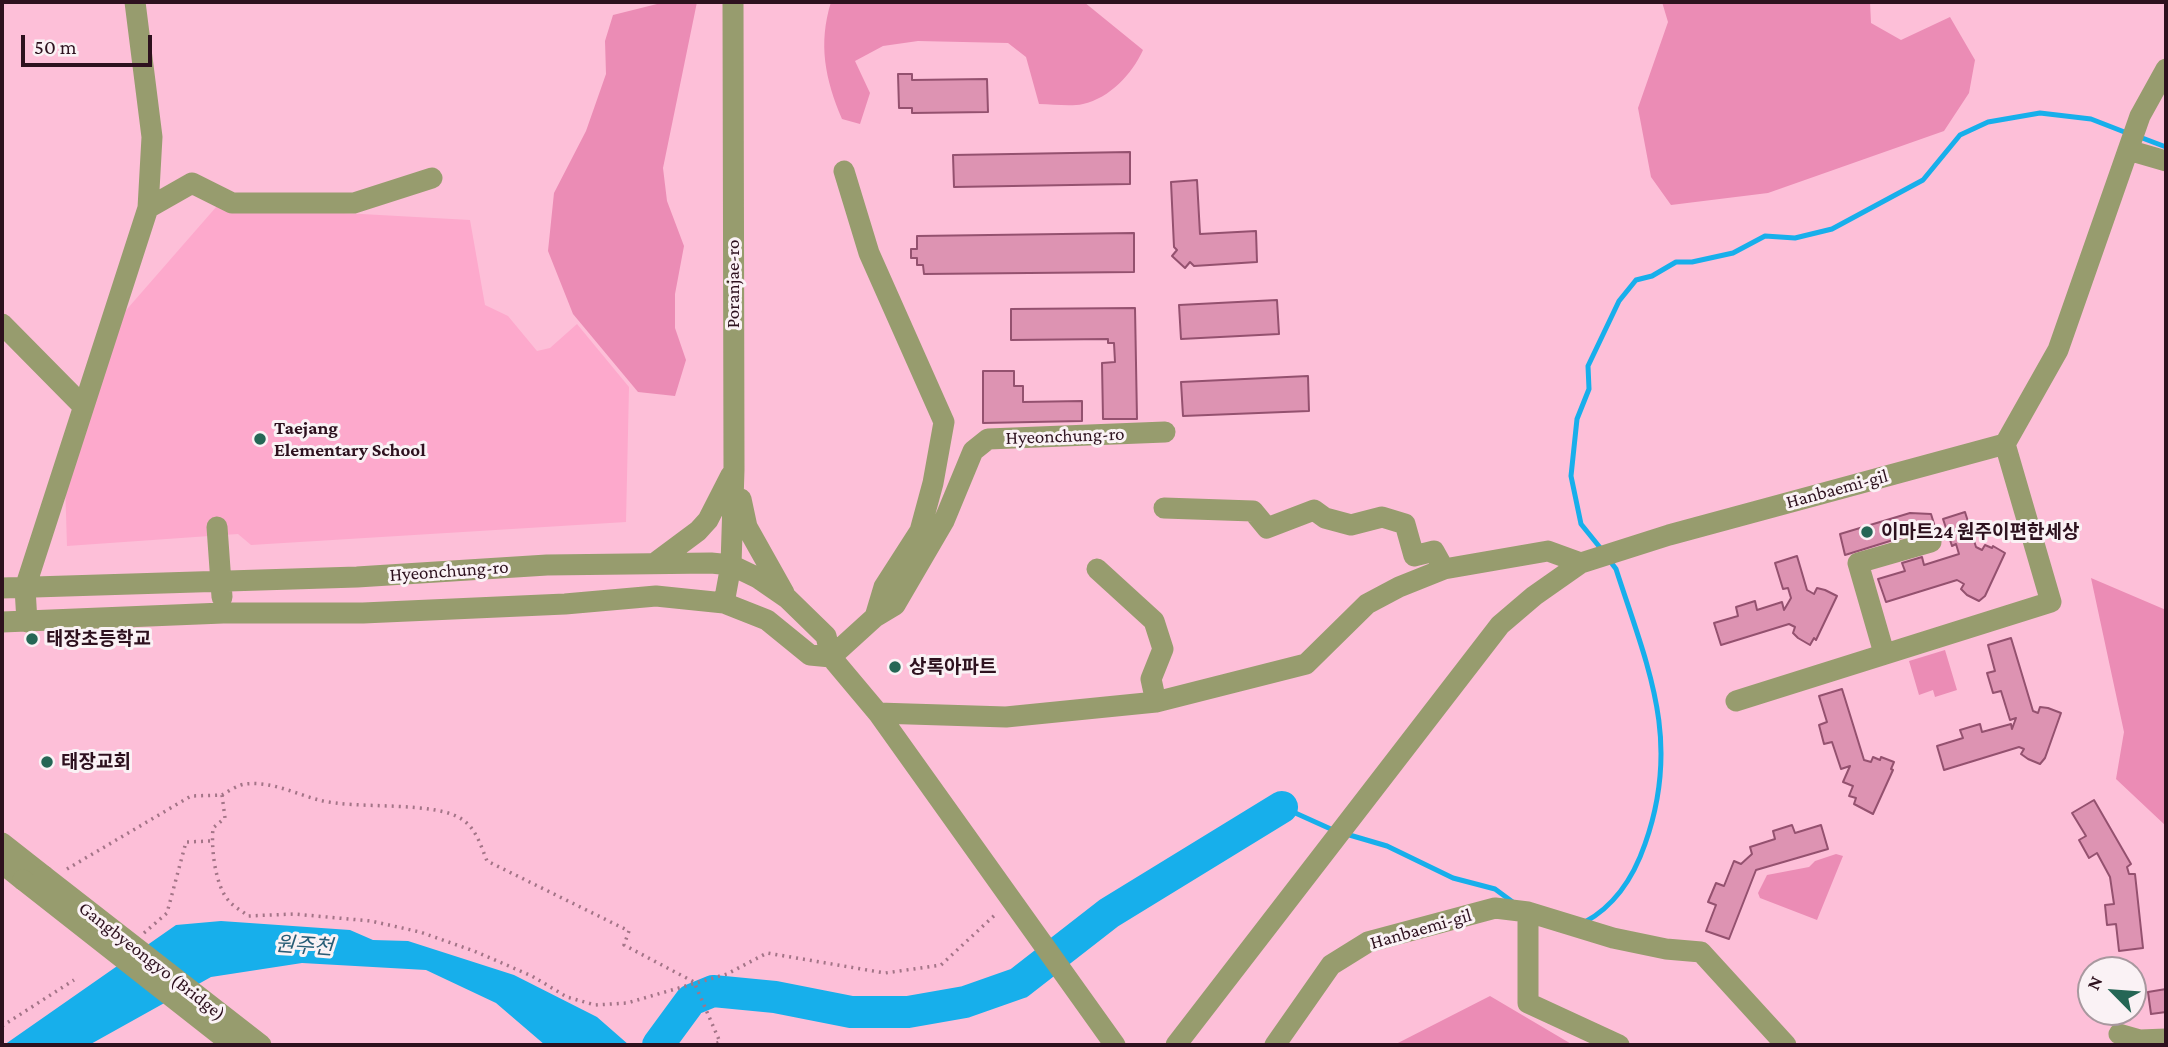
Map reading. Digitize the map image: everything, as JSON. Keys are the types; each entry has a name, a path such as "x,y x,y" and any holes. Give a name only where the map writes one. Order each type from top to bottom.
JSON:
{"street":[{"path":"27,622 25,588 148,208 152,137 135,2"},
{"name":"Poranjae-ro","path":"724,603 732,565 734,470 733,2"},
{"path":"1735,701 2051,602 2005,444 2058,350 2140,117 2166,69"},
{"path":"2128,150 2166,161"},
{"path":"844,171 869,253 944,422 933,483 920,531 884,587 875,617"},
{"path":"148,208 192,183 232,202 354,203 432,178"},
{"path":"2,324 83,406"},
{"name":"Hyeonchung-ro","path":"2,622 223,613 363,613 565,604 656,596 724,603 767,620 810,655 831,657 875,617 895,605 917,572 944,521 973,451 988,439 1165,432"},
{"name":"Hanbaemi-gil","path":"1586,562 1669,535 2005,444"},
{"path":"655,563 698,531 708,520 734,470"},
{"path":"734,470 747,527 787,598"},
{"path":"1164,508 1253,511 1267,528 1314,510 1325,518 1351,525 1382,517 1405,524 1414,556 1434,551 1444,569"},
{"path":"217,527 223,613"},
{"path":"1884,653 1858,563 1931,542"},
{"path":"878,713 1006,717 1156,702 1306,664 1367,604 1399,587 1444,569 1548,551 1586,562"},
{"path":"1176,1045 1500,625 1534,596 1586,562"},
{"name":"Hyeonchung-ro","path":"2,588 222,583 547,565 732,565 787,598 826,635 831,657 878,713 1115,1045"},
{"path":"1097,569 1154,621 1163,649 1152,679 1156,702"},
{"path":"2,843 41,877"},
{"path":"2,863 41,877"},
{"name":"Gangbyeongyo (Bridge)","path":"41,877 233,1045"},
{"name":"Gangbyeongyo (Bridge)","path":"41,877 261,1045"},
{"name":"Hanbaemi-gil","path":"1275,1045 1331,965 1368,942 1495,908 1528,912 1613,938 1666,949 1701,952 1786,1045"},
{"path":"1528,912 1528,1003 1619,1045"},
{"path":"2119,1034 2140,1040 2166,1039"}],"path":[{"path":"41,877 191,796 222,795 245,783 286,789 321,801 374,808 426,809 462,819 476,835 487,861 629,931 624,945 694,982 720,1042 712,1045"},
{"path":"222,795 225,818 213,828 212,841 228,900 248,916 294,914 371,921 420,932 532,976 567,997 595,1005 626,1003 727,974 767,953 885,973 941,965 1016,906"},
{"path":"142,934 167,914 187,842 212,841"},
{"path":"2,1026 74,980"}],"shaded area":[{"path":"665,2 697,2 663,168 667,201 684,246 675,294 675,328 686,360 675,396 638,392 573,314 548,251 554,193 586,131 606,74 605,41 613,15"},
{"path":"831,2 1084,2 1143,50 1133,68 1111,91 1093,101 1067,105 1039,104 1026,57 1008,43 918,41 883,46 855,61 870,93 860,124 842,119 831,90 824,47"},
{"path":"1662,2 1870,2 1871,23 1901,40 1950,17 1975,60 1969,93 1944,131 1768,193 1671,205 1651,177 1638,108 1668,22"},
{"path":"217,206 470,220 485,305 508,316 537,351 550,348 577,324 629,387 626,522 251,545 238,534 67,546 65,481 121,316"},
{"path":"2091,578 2166,610 2166,826 2116,779 2124,732"},
{"path":"1945,650 1957,690 1935,697 1933,690 1919,695 1909,661"},
{"path":"1836,854 1843,856 1817,920 1760,898 1758,893 1767,875 1809,867 1815,861"},
{"path":"1490,996 1573,1045 1394,1045"}],"water":[{"name":"원주천","path":"221,921 350,930 373,940 408,941 514,975 597,1017 629,1045 545,1045 496,1003 426,970 302,963 211,977 89,1045 4,1045 176,925"}],"building":[{"path":"898,74 912,74 912,80 987,79 988,112 912,113 912,108 899,108"},
{"path":"1130,152 1130,184 954,187 953,155"},
{"path":"1197,180 1200,234 1256,231 1257,262 1194,266 1190,262 1185,268 1172,256 1177,250 1174,247 1171,182"},
{"path":"1134,233 1134,272 924,274 923,265 917,265 917,258 911,258 911,249 917,249 917,236"},
{"path":"1277,300 1279,334 1181,339 1179,305"},
{"path":"1135,308 1137,419 1103,419 1102,363 1115,362 1114,343 1108,343 1108,339 1011,340 1011,309"},
{"path":"983,371 1014,371 1014,386 1023,386 1023,402 1082,401 1082,421 983,423"},
{"path":"1308,376 1309,411 1183,416 1181,382"},
{"path":"1965,512 1976,547 1982,550 1985,545 1992,548 1993,546 2005,553 1985,596 1979,601 1967,595 1961,589 1964,584 1957,580 1886,602 1878,579 1905,571 1902,563 1922,557 1924,565 1959,554 1956,544 1952,546 1943,519"},
{"path":"1910,513 1931,514 1935,527 1845,555 1840,534"},
{"path":"1797,556 1807,590 1814,594 1817,588 1837,596 1816,640 1814,638 1810,645 1798,638 1793,633 1795,627 1789,624 1721,645 1714,623 1738,616 1736,607 1755,601 1757,610 1782,602 1784,610 1791,598 1788,588 1783,589 1775,563"},
{"path":"2011,638 2033,711 2038,713 2040,707 2061,713 2045,758 2040,764 2028,759 2021,754 2024,749 2019,747 1944,770 1937,746 1963,738 1960,730 1980,724 1982,732 2011,724 2012,729 2016,718 2010,720 2001,691 1993,693 1987,673 1995,671 1988,645"},
{"path":"1842,689 1864,760 1871,762 1873,757 1880,760 1881,757 1894,762 1873,814 1854,804 1856,798 1849,796 1853,786 1843,782 1850,766 1841,769 1832,742 1824,744 1819,725 1827,722 1819,696"},
{"path":"2094,800 2131,864 2127,867 2129,874 2135,874 2143,948 2119,951 2116,924 2107,925 2105,905 2114,904 2110,877 2097,853 2089,858 2079,840 2086,836 2072,813"},
{"path":"1792,825 1795,833 1821,825 1828,849 1756,870 1729,939 1706,931 1716,905 1708,902 1716,883 1724,886 1734,861 1741,864 1752,854 1750,847 1775,839 1773,831"},
{"path":"2166,989 2166,1012 2151,1014 2148,992"}],"waterway":[{"path":"1602,550 1581,524 1571,476 1577,419 1589,389 1588,366 1619,301 1636,280 1652,276 1676,262 1692,262 1733,253 1765,236 1795,238 1832,229 1923,180 1960,135 1988,122 2040,113 2091,119 2127,133"},
{"path":"2137,136 2166,147"},
{"path":"1585,922 1615,898 1635,867 1656,806 1661,771 1661,737 1649,672 1616,569 1610,561"},
{"path":"1282,807 1333,830"},
{"path":"658,1045 691,1000 713,991 775,997 851,1012 908,1012 965,1002 1019,983 1109,913 1282,807"},
{"path":"1346,834 1387,846 1453,878 1495,889 1514,903"}],"place":[{"name":"Taejang Elementary School","path":"260,439"},
{"name":"이마트24 원주이편한세상","path":"1867,532"},
{"name":"태장초등학교","path":"32,639"},
{"name":"상록아파트","path":"895,667"},
{"name":"태장교회","path":"47,762"}]}
